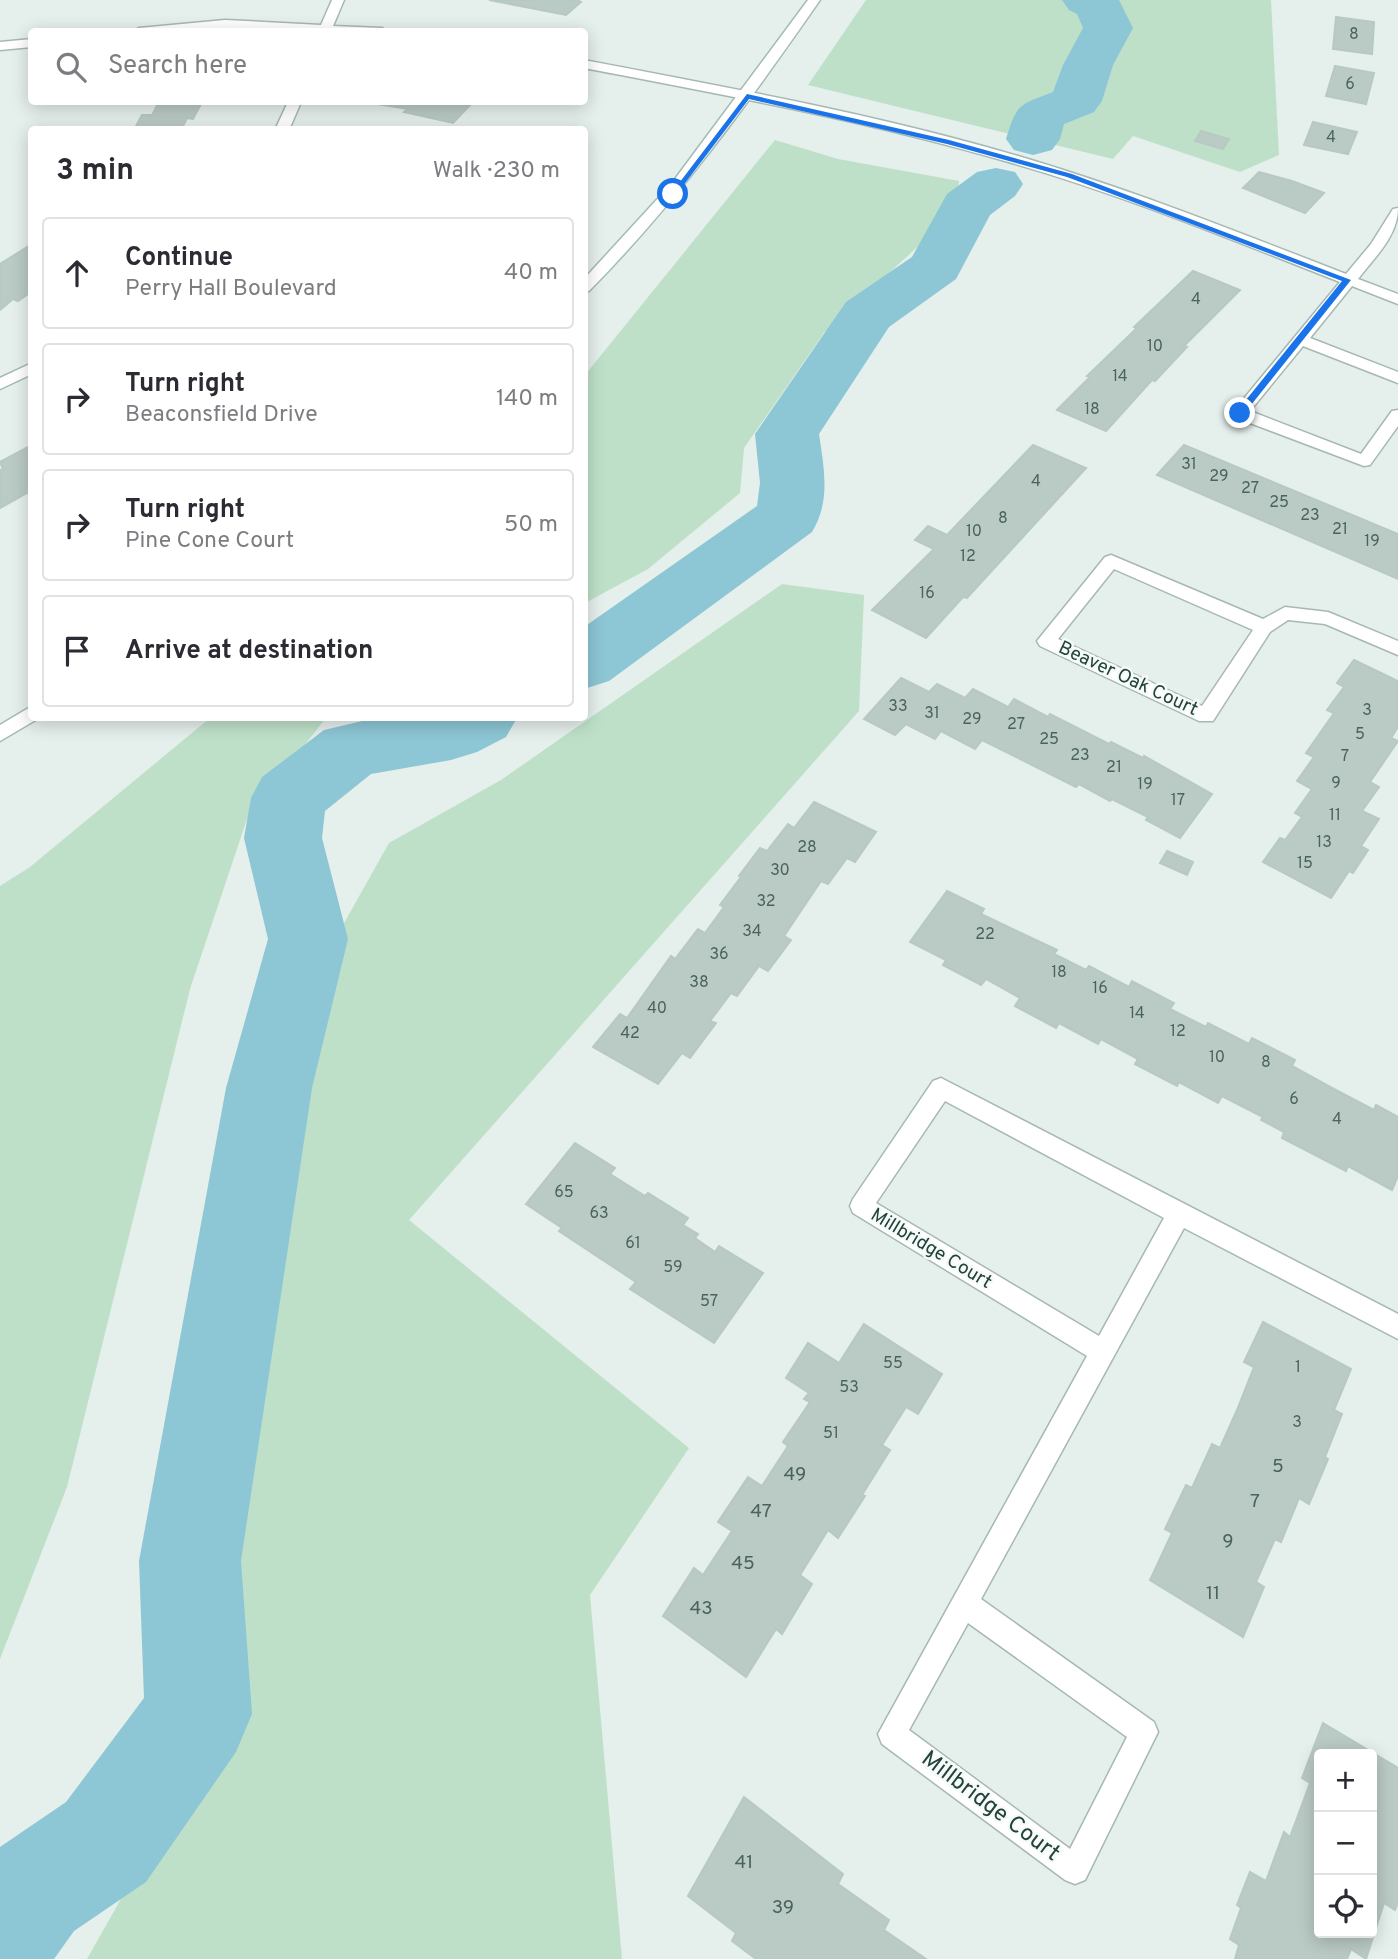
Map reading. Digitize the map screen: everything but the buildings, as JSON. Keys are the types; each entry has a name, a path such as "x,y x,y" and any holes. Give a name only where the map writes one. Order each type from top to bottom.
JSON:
{"street":[{"path":"325,28 338,0"},
{"path":"588,284 673,194 747,96 814,0"},
{"path":"182,28 225,24 305,28"},
{"path":"0,46 28,43"},
{"path":"588,65 747,96 949,142 1070,176 1398,299"},
{"path":"284,126 293,105"},
{"path":"1398,212 1377,246 1240,413 1364,461 1398,415"},
{"path":"1301,340 1398,378"},
{"path":"0,384 28,370"},
{"name":"Beaver Oak Court","path":"1111,561 1264,627 1206,716 1046,641 1111,561"},
{"path":"1264,627 1285,613 1328,618 1398,648"},
{"path":"0,734 28,716"},
{"name":"Millbridge Court","path":"1103,1352 861,1206 941,1088 1398,1327"},
{"name":"Millbridge Court","path":"963,1603 1144,1732 1075,1870 892,1734 963,1603 1179,1214"}],"green space":[{"path":"866,0 1271,0 1279,155 1240,172 1133,136 1113,159 808,85"},
{"path":"775,140 838,159 959,181 953,214 824,333 744,448 740,493 648,569 588,601 588,371"},
{"path":"782,584 864,595 859,711 409,1220 689,1448 590,1595 622,1959 87,1959 217,1729 271,1259 325,957 389,843 501,780"},
{"path":"206,721 323,721 247,819 190,989 67,1487 0,1659 0,886 30,867"}],"waterway":[{"path":"1033,139 1040,115 1076,101 1088,65 1108,28 1098,5 1086,0"},
{"path":"588,660 789,516 793,483 787,434 867,315 936,267 967,206 996,184"},
{"path":"0,1936 34,1891 106,1842 198,1714 190,1561 269,1088 308,939 283,838 289,798 350,750 451,732 474,721"}],"route":[{"path":"673,194 747,96 949,142 1070,176 1347,280 1240,413"}]}
